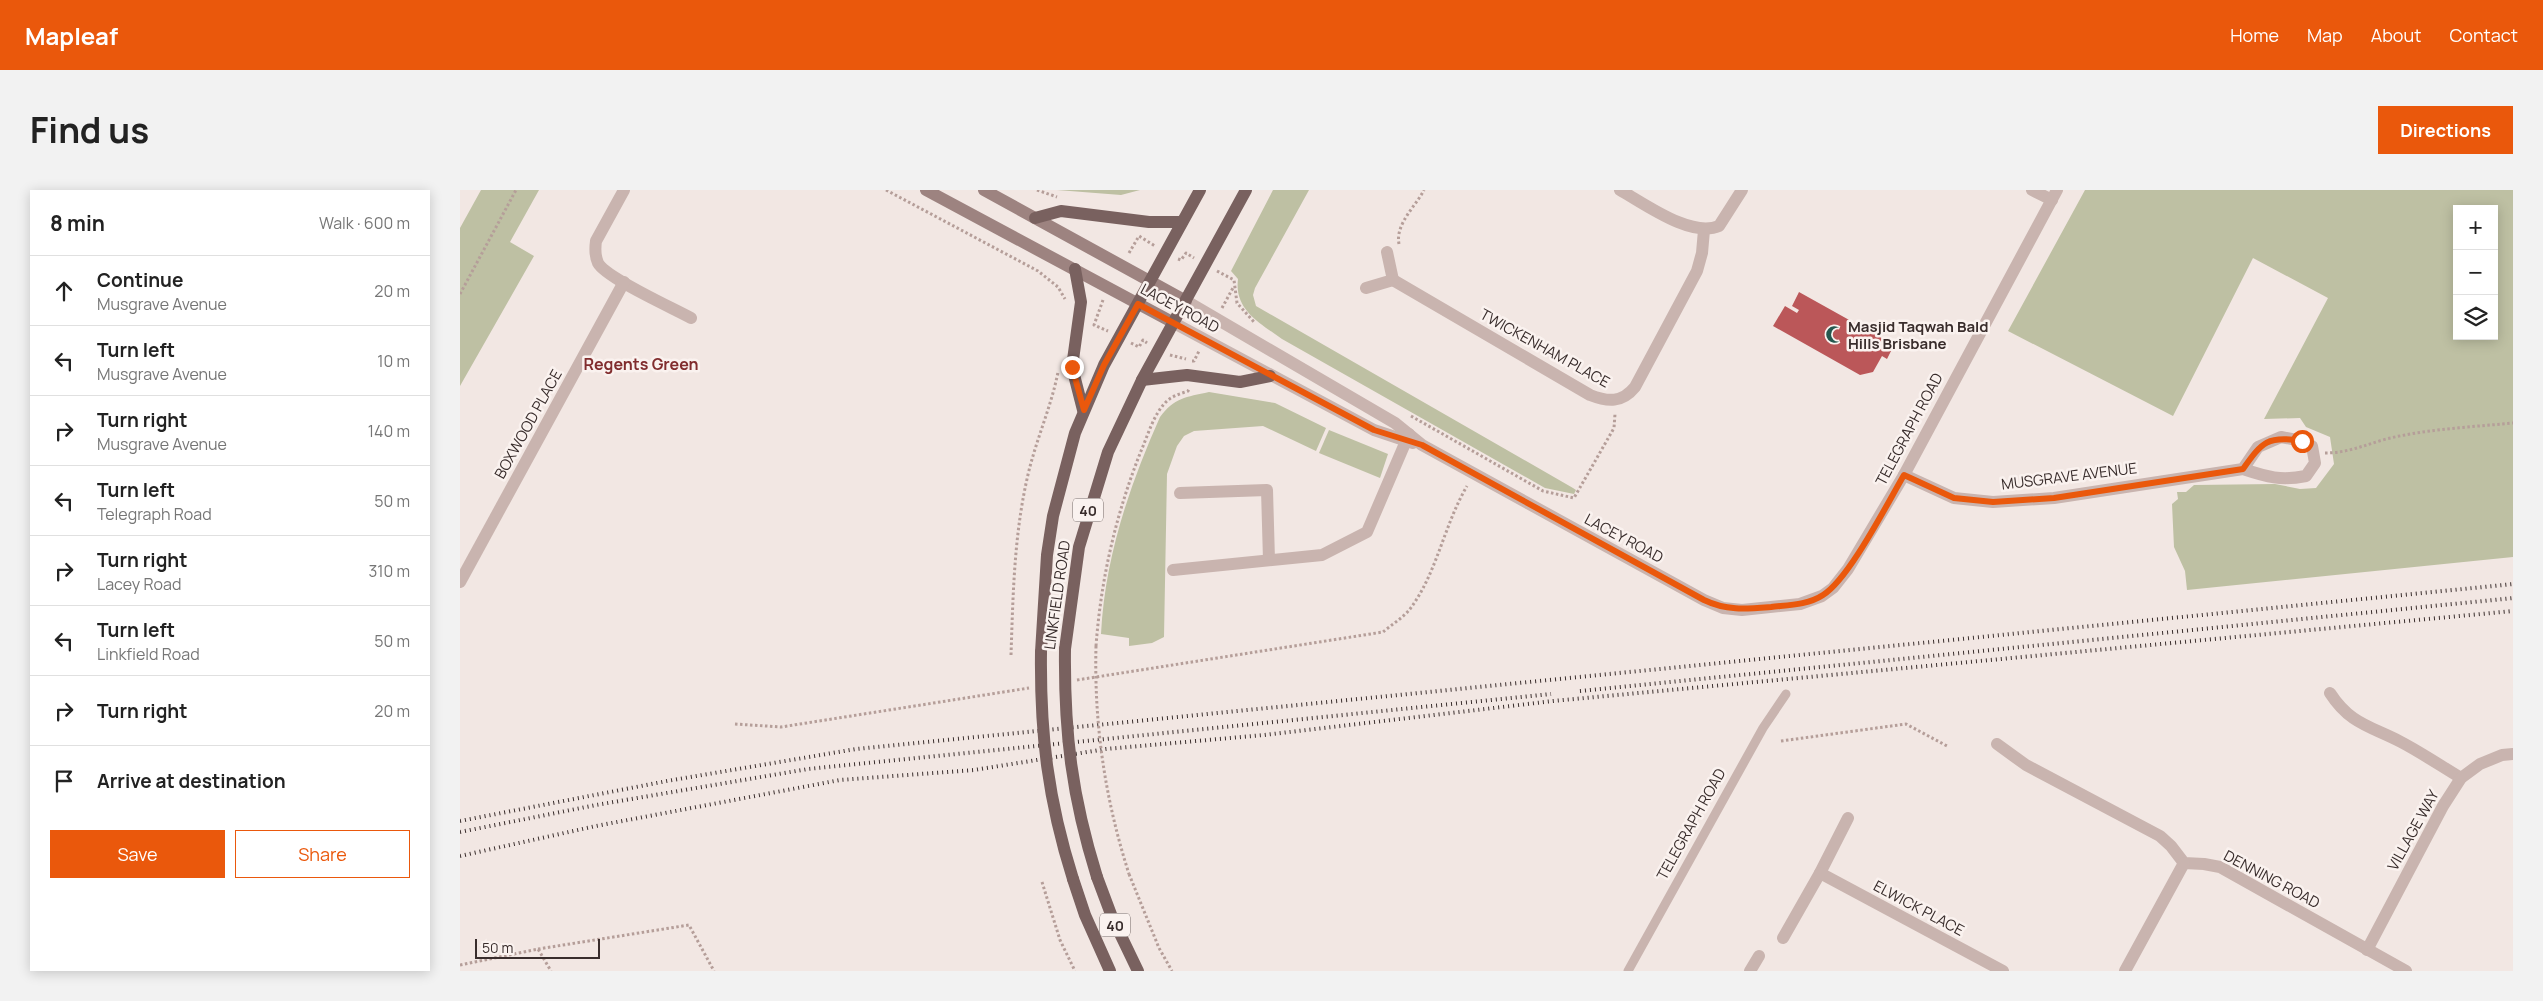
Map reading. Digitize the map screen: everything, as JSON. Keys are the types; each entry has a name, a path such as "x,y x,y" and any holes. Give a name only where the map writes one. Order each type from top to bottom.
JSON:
{"main road":[{"name":"LINKFIELD ROAD","path":"1110,971 1073,879 1054,814 1046,773 1042,734 1041,652 1047,555 1053,516 1065,466 1084,410 1104,365 1200,190"},
{"name":"LINKFIELD ROAD","path":"1138,971 1112,917 1097,877 1078,814 1072,781 1066,712 1065,649 1072,581 1087,515 1108,452 1142,380 1246,190"},
{"path":"1035,218 1061,211 1149,222 1182,222"},
{"path":"1075,269 1081,302 1072,367 1084,410"},
{"path":"1142,380 1187,375 1240,382 1270,376"}],"street":[{"path":"624,190 600,233 595,248 599,264 611,275 691,318"},
{"name":"LACEY ROAD","path":"926,190 1270,376 1374,430 1407,437 1704,600 1723,608 1742,610 1788,605 1822,596"},
{"name":"LACEY ROAD","path":"984,190 1186,300 1395,423 1407,437"},
{"path":"1620,190 1676,221 1704,230 1719,226 1742,190"},
{"path":"2032,190 2054,195"},
{"name":"TELEGRAPH ROAD","path":"1822,596 1833,588 1848,569 1904,475 2054,195"},
{"name":"TWICKENHAM PLACE","path":"1393,280 1590,395 1613,401 1629,394 1635,387 1698,271 1704,230"},
{"path":"1366,288 1393,280 1387,252"},
{"name":"BOXWOOD PLACE","path":"460,582 624,282"},
{"path":"1173,570 1322,555 1367,532 1407,437"},
{"path":"2243,469 2258,447 2281,437 2302,441 2312,446 2315,453"},
{"name":"MUSGRAVE AVENUE","path":"1904,475 1954,498 1993,502 2054,498 2243,469 2264,476 2287,480 2306,476 2315,463 2315,453"},
{"path":"1180,493 1267,490 1269,560"},
{"path":"2330,692 2341,710 2356,721 2403,743 2461,778"},
{"path":"1997,744 2026,765 2160,836 2171,846 2184,864 2125,971"},
{"name":"VILLAGE WAY","path":"2367,950 2443,806 2461,778 2480,764 2502,755 2513,754"},
{"path":"1783,938 1820,873 1848,818"},
{"name":"DENNING ROAD","path":"2184,864 2204,864 2220,867 2406,971"},
{"name":"ELWICK PLACE","path":"1820,873 2003,971"},
{"path":"1750,971 1759,956"}],"lane":[{"name":"TELEGRAPH ROAD","path":"1628,971 1763,728 1786,694"}],"path":[{"path":"460,294 516,190"},
{"path":"886,190 1038,272 1058,287 1066,301"},
{"path":"1387,252 1400,248 1398,238 1401,226 1424,190"},
{"path":"1128,255 1139,236 1151,243"},
{"path":"1181,260 1186,253"},
{"path":"1102,302 1094,325 1105,330"},
{"path":"1139,347 1143,340"},
{"path":"1172,356 1194,361 1197,355"},
{"path":"1011,655 1015,561 1020,518 1035,446 1059,368"},
{"path":"1172,971 1159,948 1128,874 1113,822 1100,754 1096,713 1096,646 1104,574 1119,510 1160,410 1172,397 1188,391"},
{"path":"1574,498 1614,428 1613,401"},
{"path":"2315,453 2343,453 2386,439 2445,429 2513,424"},
{"path":"1067,682 1383,632 1408,611 1426,584 1452,516 1473,474"},
{"path":"735,724 781,727 1037,687"},
{"path":"1781,741 1906,724 1947,746"},
{"path":"1042,882 1060,940 1074,971"},
{"path":"460,965 538,949 689,925 714,971"},
{"path":"538,949 551,971"}],"green space":[{"path":"481,190 539,190 510,242 534,256 460,386 460,228"},
{"path":"1057,190 1140,190 1121,195"},
{"path":"1273,190 1309,190 1255,288 1253,295 1256,306 1573,488 1576,490 1574,494 1545,488 1282,339 1250,315 1240,299 1238,279 1231,271"},
{"path":"2085,190 2513,190 2513,557 2187,590 2185,571 2174,547 2172,504 2178,499 2177,492 2186,492 2194,485 2275,484 2300,489 2316,488 2334,464 2330,437 2306,427 2300,418 2264,419 2328,298 2253,258 2173,416 2008,331"},
{"path":"1209,392 1275,403 1326,428 1316,451 1263,426 1194,431 1184,436 1177,446 1167,474 1164,637 1152,643 1129,646 1129,638 1101,634 1103,605 1120,523 1138,470 1160,417 1170,406 1181,399"},
{"path":"1329,430 1388,454 1380,478 1319,453"}],"building":[{"name":"Masjid Taqwah Bald Hills Brisbane","path":"1799,292 1894,345 1887,359 1882,356 1873,372 1860,375 1773,326 1785,306 1797,313 1799,310 1792,306"}],"railway":[{"path":"460,821 667,781 856,749 2513,584"},
{"path":"1580,691 2513,598"},
{"path":"460,856 596,826 840,780 974,770 1106,749 1264,735 1553,701 2513,611"},
{"path":"460,832 596,805 808,769 1551,694"}],"place":[{"name":"Masjid Taqwah Bald Hills Brisbane","path":"1834,335"}],"district":[{"name":"Regents Green","path":"641,364"}],"route":[{"path":"1072,367 1084,410 1104,365 1138,304 1374,430 1422,445 1704,600 1732,610 1800,604 1822,596 1833,588 1848,569 1904,475 1937,492 1968,501 1993,502 2054,498 2243,469 2258,447 2281,437 2302,441"}]}
